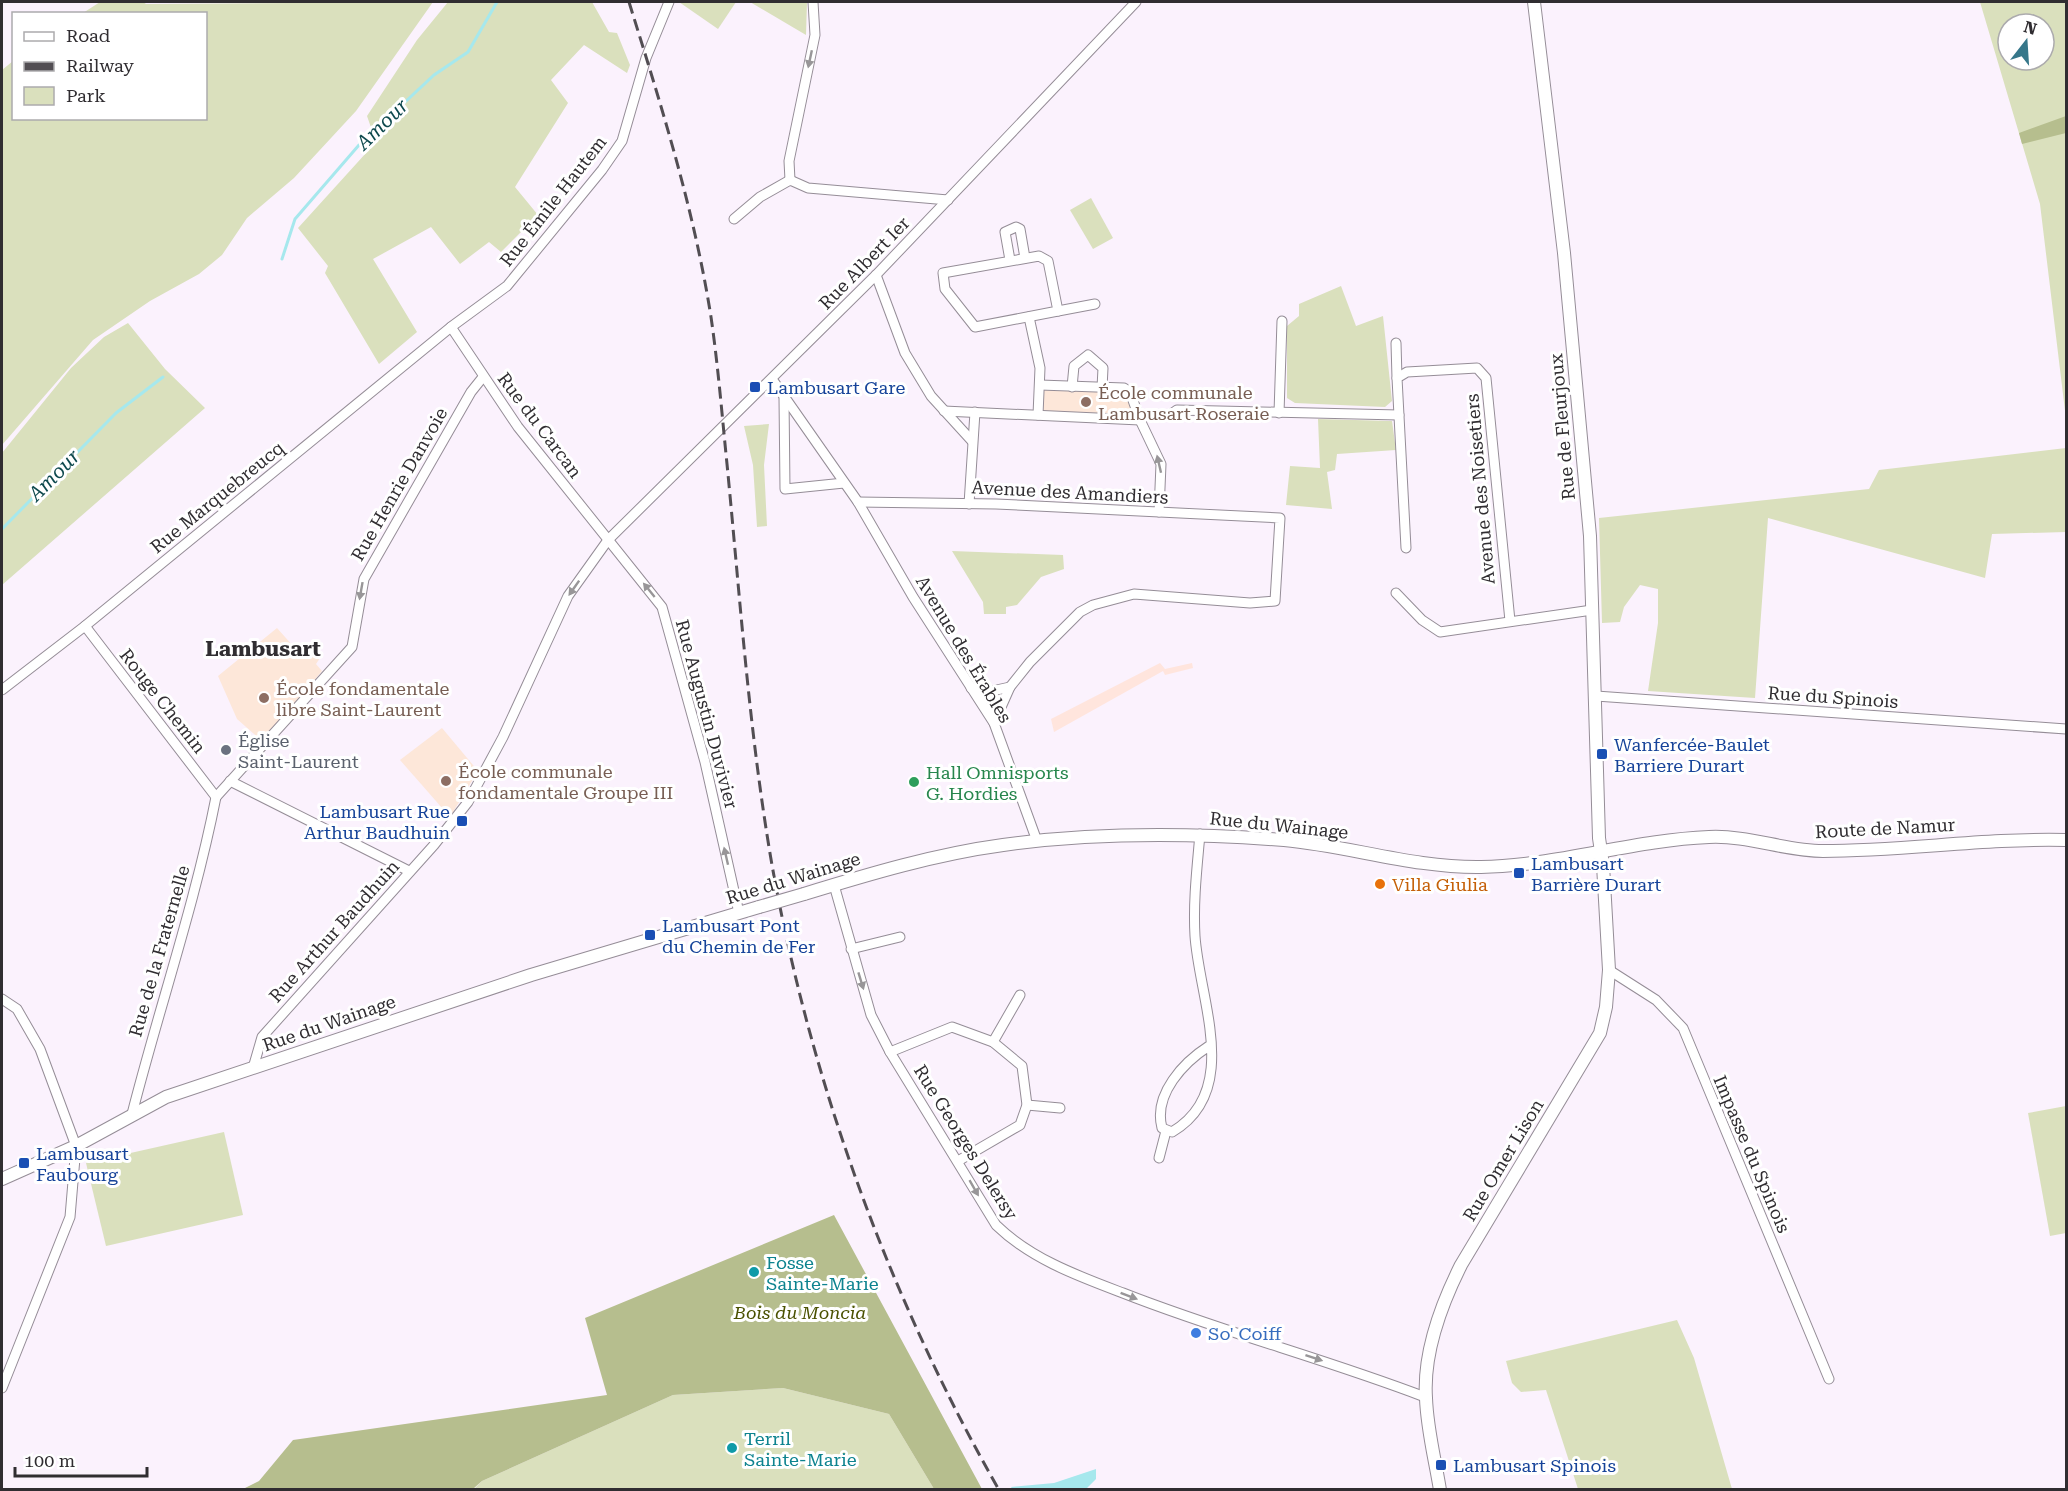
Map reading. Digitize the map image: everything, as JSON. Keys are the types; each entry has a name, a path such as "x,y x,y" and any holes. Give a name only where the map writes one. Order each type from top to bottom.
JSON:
{"main road":[{"name":"Rue de Fleurjoux","path":"1534,2 1584,457 1596,696 1600,850"},
{"name":"Rue du Wainage","path":"2,1179 76,1146 166,1097 531,975 891,868 999,845 1154,833 1200,834 1290,841 1427,864 1481,867 1600,850"},
{"name":"Route de Namur","path":"1600,850 1712,837 1804,851 1842,851 1989,840 2067,840"},
{"name":"Rue Omer Lison","path":"1440,1490 1425,1397 1429,1353 1449,1289 1461,1265 1600,1033 1606,1007 1609,970 1604,865 1600,850"}],"street":[{"name":"Rue Émile Hautem","path":"451,327 507,286 602,170 622,141 646,58 669,2"},
{"path":"790,180 789,161 815,35 813,2"},
{"name":"Rue Albert Ier","path":"608,540 876,275 1136,2"},
{"path":"790,180 808,188 948,200"},
{"path":"734,219 760,197 790,180"},
{"path":"1010,260 1005,232 1016,227 1020,230 1025,258"},
{"path":"1058,311 1048,261 1039,256 943,273 943,285 975,327 1095,304"},
{"path":"876,275 905,353 931,396 972,441"},
{"path":"1029,317 1040,368 1038,415"},
{"path":"1279,412 1282,321"},
{"name":"Rue du Carcan","path":"451,327 518,427 608,540"},
{"name":"Rue Marquebreucq","path":"2,690 85,626 451,327"},
{"path":"1396,342 1406,548"},
{"path":"1072,387 1074,366 1088,355 1103,368 1102,388"},
{"name":"Avenue des Noisetiers","path":"1397,378 1407,372 1478,368 1486,378 1510,621"},
{"name":"Rue Henrie Danvoie","path":"216,797 352,647 363,579 471,392 483,377"},
{"name":"Avenue des Érables","path":"772,379 858,502 913,597 994,723 1037,841"},
{"path":"1040,385 1124,388 1130,392 1140,420 1161,464 1159,512"},
{"path":"784,397 785,489 844,483"},
{"path":"1170,415 1177,410 1399,415"},
{"path":"944,411 1140,420"},
{"path":"969,504 975,412"},
{"name":"Avenue des Amandiers","path":"858,502 969,504 1280,518 1275,601 1250,603 1134,594 1092,605 1080,612 1048,643 1010,687"},
{"name":"Rue Arthur Baudhuin","path":"253,1068 262,1038 457,817 476,789 503,738 568,596 608,540"},
{"name":"Rue Augustin Duvivier","path":"608,540 662,607 705,762 739,913"},
{"path":"1396,592 1422,620 1440,632 1592,610"},
{"name":"Rouge Chemin","path":"85,626 216,797"},
{"path":"971,688 992,691 1010,687"},
{"path":"994,723 1010,687"},
{"name":"Rue du Spinois","path":"1596,696 2067,729"},
{"path":"230,781 410,871"},
{"name":"Rue de la Fraternelle","path":"132,1114 153,1032 177,957 216,797"},
{"path":"1200,834 1195,936 1209,1046 1214,1059 1213,1070 1203,1100 1183,1126 1172,1132 1166,1131 1162,1128 1160,1119 1172,1083 1193,1057 1209,1046"},
{"name":"Rue Georges Delersy","path":"834,885 871,1015 890,1052 996,1225 1013,1242 1065,1270 1176,1313 1374,1377 1425,1397"},
{"path":"851,949 900,938"},
{"name":"Impasse du Spinois","path":"1609,970 1656,1000 1683,1028 1829,1379"},
{"path":"993,1042 1020,995"},
{"path":"2,999 17,1009 40,1049 76,1146 70,1217 2,1388"},
{"path":"890,1052 952,1027 993,1042 1022,1066 1027,1105 1020,1125 958,1161"},
{"path":"1027,1105 1060,1108"},
{"path":"1159,1158 1166,1131"}],"shaded area":[{"name":"École communale Lambusart Roseraie","path":"1043,389 1125,392 1134,415 1042,411"},
{"name":"École fondamentale libre Saint-Laurent","path":"277,628 302,656 313,649 320,658 316,664 322,671 263,742 237,719 218,676"},
{"path":"1160,663 1165,669 1192,663 1193,668 1165,675 1163,671 1054,732 1051,719"},
{"name":"École communale fondamentale Groupe III","path":"442,728 478,771 450,817 400,760"}],"green space":[{"path":"100,2 143,2 146,4 433,2 356,111 294,178 247,218 222,255 199,274 150,301 93,340 2,445 2,70 12,62 12,120 207,120 207,12 85,12"},
{"path":"448,2 592,2 609,32 617,33 630,65 627,73 584,45 551,80 568,103 515,187 538,215 501,252 489,242 460,264 431,227 373,259 417,332 379,364 325,273 328,266 298,228 376,142 367,116 417,40"},
{"path":"679,2 736,2 718,29"},
{"path":"750,2 807,2 806,35"},
{"path":"1980,2 2066,2 2066,419 2040,204 2001,72 2056,72 2056,12 1996,12 1996,56"},
{"path":"2066,116 2066,133 2022,144 2019,133"},
{"path":"1091,198 1113,238 1093,249 1070,210"},
{"path":"1341,286 1356,326 1383,316 1392,401 1385,407 1295,403 1287,398 1287,326 1299,316 1299,304"},
{"path":"128,323 165,369 205,408 2,585 2,453 71,368 104,337"},
{"path":"1318,419 1392,421 1396,450 1337,454 1335,470 1327,472 1332,509 1286,505 1290,466 1320,468"},
{"path":"769,424 764,465 767,526 757,527 753,465 744,426"},
{"path":"2066,448 2066,532 1992,534 1985,578 1768,518 1755,698 1648,691 1658,623 1658,589 1640,585 1624,607 1620,622 1602,623 1599,518 1869,489 1879,470"},
{"path":"952,551 1063,555 1064,569 1041,577 1017,605 1006,607 1006,614 984,614 983,602"},
{"path":"2066,1106 2066,1233 2050,1236 2028,1113"},
{"path":"224,1132 243,1215 106,1246 86,1163"},
{"name":"Bois du Moncia","path":"834,1215 982,1489 934,1489 889,1414 783,1388 673,1395 482,1481 473,1489 243,1489 259,1481 293,1440 607,1395 585,1318"},
{"path":"1677,1320 1694,1358 1732,1489 1578,1489 1546,1390 1521,1392 1512,1383 1506,1361"},
{"name":"Terril Sainte-Marie","path":"783,1388 889,1414 934,1489 473,1490 482,1481 673,1395"}],"water":[{"path":"1096,1469 1096,1479 1086,1489 1013,1490 1011,1487 1054,1483"}],"waterway":[{"name":"Amour","path":"282,259 295,219 359,145 434,75 468,52 497,2"},
{"name":"Amour","path":"2,529 116,413 163,377"}],"railway":[{"path":"629,2 665,118 686,197 711,317 757,765 772,865 788,947 832,1108 889,1265 959,1417 999,1490"}],"place":[{"name":"Lambusart Gare","path":"755,387"},
{"name":"École communale Lambusart Roseraie","path":"1086,402"},
{"name":"École fondamentale libre Saint-Laurent","path":"264,698"},
{"name":"Église Saint-Laurent","path":"226,750"},
{"name":"Wanfercée-Baulet Barriere Durart","path":"1602,754"},
{"name":"École communale fondamentale Groupe III","path":"446,781"},
{"name":"Hall Omnisports G. Hordies","path":"914,782"},
{"name":"Lambusart Rue Arthur Baudhuin","path":"462,821"},
{"name":"Lambusart Barrière Durart","path":"1519,873"},
{"name":"Villa Giulia","path":"1380,884"},
{"name":"Lambusart Pont du Chemin de Fer","path":"650,935"},
{"name":"Lambusart Faubourg","path":"24,1163"},
{"name":"Fosse Sainte-Marie","path":"754,1272"},
{"name":"So' Coiff","path":"1196,1333"},
{"name":"Terril Sainte-Marie","path":"732,1448"},
{"name":"Lambusart Spinois","path":"1441,1465"}],"district":[{"name":"Lambusart","path":"263,649"}]}
